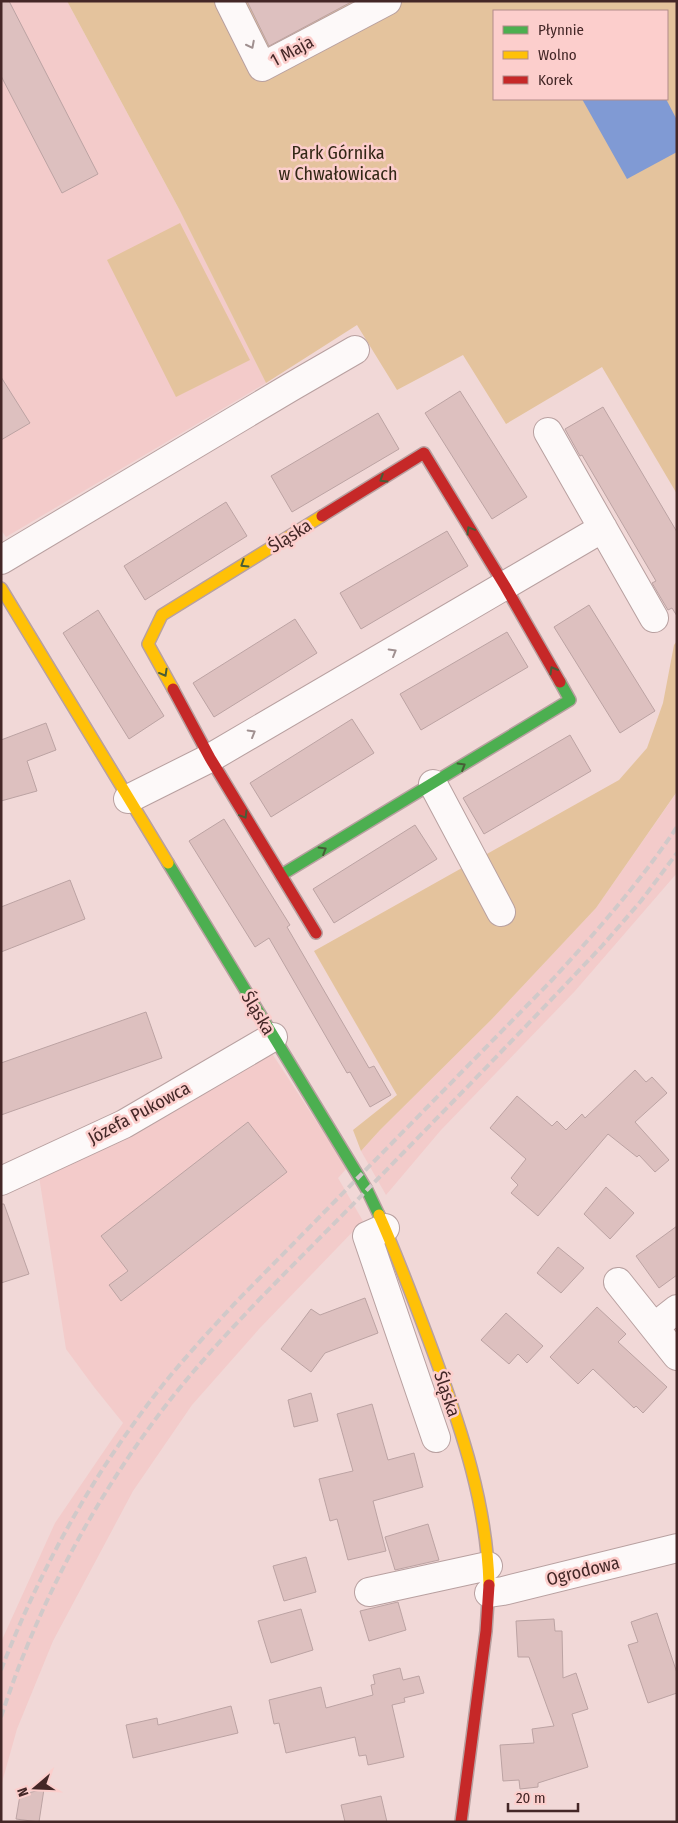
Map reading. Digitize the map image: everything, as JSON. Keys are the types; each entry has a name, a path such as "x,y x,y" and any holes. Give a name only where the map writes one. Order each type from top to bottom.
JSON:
{"street":[{"name":"1 Maja","path":"229,1 262,67 387,1"},
{"path":"1,560 355,350"},
{"path":"548,432 654,618"},
{"name":"Śląska","path":"281,875 570,700 505,586 424,453 162,615 148,644 210,758 316,933"},
{"path":"128,799 210,758 603,528"},
{"name":"Śląska","path":"1,588 367,1190 385,1228 416,1305 466,1450 484,1523 488,1566 489,1593 486,1628 461,1822"},
{"path":"433,784 501,912"},
{"name":"Józefa Pukowca","path":"1,1181 124,1124 273,1037"},
{"name":"Śląska","path":"385,1228 367,1236 436,1438"},
{"path":"618,1282 677,1356"},
{"path":"654,1327 677,1309"},
{"name":"Ogrodowa","path":"489,1593 677,1548"},
{"path":"369,1592 488,1566"}],"shaded area":[{"path":"1,1 67,1 179,209 266,383 6,537 1,530"},
{"path":"677,792 677,873 575,991 441,1130 386,1195 361,1151 491,1020 596,908"},
{"path":"271,1052 347,1168 338,1178 363,1221 259,1329 192,1405 133,1491 53,1641 17,1729 1,1786 1,1642 55,1523 123,1423 66,1349 38,1170 137,1133"}],"green space":[{"name":"Park Górnika w Chwałowicach","path":"67,1 677,1 677,494 602,367 506,424 463,355 397,390 357,325 266,383 179,209"},
{"path":"180,223 250,360 176,397 107,260"},
{"path":"677,641 676,793 596,908 491,1020 361,1151 353,1130 397,1095 314,951 619,780 647,748 663,703 674,645"}],"water":[{"path":"583,100 667,100 677,120 677,152 627,179"}],"building":[{"path":"1,1 9,1 98,174 62,193 1,76"},
{"path":"247,1 353,1 269,46"},
{"path":"1,377 30,423 1,440"},
{"path":"460,391 527,497 492,519 425,413"},
{"path":"603,407 677,532 677,616 672,608 668,610 652,583 656,581 565,429"},
{"path":"378,413 399,449 292,512 271,476"},
{"path":"226,502 247,536 145,600 124,566"},
{"path":"447,531 468,566 361,629 340,593"},
{"path":"589,605 655,711 620,733 554,627"},
{"path":"98,610 164,716 129,739 63,633"},
{"path":"295,619 317,653 214,717 193,683"},
{"path":"507,632 528,667 421,730 400,694"},
{"path":"352,719 374,753 271,817 250,783"},
{"path":"46,723 56,750 27,761 37,791 1,801 1,740"},
{"path":"570,735 591,771 484,834 463,798"},
{"path":"224,819 290,925 287,927 369,1068 374,1066 391,1095 370,1107 350,1072 347,1073 269,938 255,947 189,841"},
{"path":"415,825 437,859 334,923 313,889"},
{"path":"70,880 85,919 1,952 1,907"},
{"path":"146,1012 162,1058 1,1115 1,1063"},
{"path":"635,1070 646,1082 652,1077 667,1093 635,1122 669,1160 655,1172 639,1155 637,1157 608,1134 538,1216 511,1193 518,1185 511,1178 526,1159 490,1128 517,1096 552,1126 557,1121 566,1130 582,1114 585,1118"},
{"path":"248,1122 287,1172 121,1301 109,1285 128,1271 101,1236"},
{"path":"606,1187 634,1213 610,1239 584,1214"},
{"path":"1,1204 4,1204 29,1274 1,1283"},
{"path":"677,1226 677,1275 659,1288 636,1256"},
{"path":"558,1247 584,1268 561,1293 537,1273"},
{"path":"365,1298 378,1333 325,1353 311,1372 281,1349 311,1309 320,1315"},
{"path":"597,1307 626,1334 618,1342 667,1387 643,1413 636,1406 634,1408 593,1369 578,1384 550,1357"},
{"path":"506,1313 543,1346 527,1363 518,1354 509,1364 481,1340"},
{"path":"311,1393 318,1421 294,1427 288,1400"},
{"path":"372,1404 388,1460 414,1453 423,1487 373,1501 386,1551 348,1560 337,1519 330,1521 319,1479 353,1471 337,1414"},
{"path":"428,1524 439,1560 395,1570 385,1537"},
{"path":"306,1557 316,1592 284,1601 273,1566"},
{"path":"398,1602 406,1630 369,1641 360,1611"},
{"path":"301,1609 313,1650 271,1663 258,1621"},
{"path":"657,1613 677,1673 677,1693 648,1703 628,1645 638,1642 631,1622"},
{"path":"554,1619 555,1631 562,1631 563,1678 576,1673 588,1709 572,1714 588,1767 538,1783 538,1787 520,1789 519,1780 503,1781 500,1745 534,1743 532,1729 554,1726 529,1657 518,1657 516,1621"},
{"path":"400,1668 403,1680 419,1676 424,1693 404,1698 405,1702 392,1705 404,1757 368,1765 366,1755 359,1756 355,1737 286,1753 279,1723 274,1724 269,1700 321,1687 326,1708 373,1695 371,1685 375,1684 373,1675"},
{"path":"231,1706 238,1733 133,1758 126,1725 157,1718 158,1725"},
{"path":"44,1789 39,1822 16,1819 20,1795"},
{"path":"381,1796 387,1822 345,1822 341,1805"}],"railway":[{"path":"1,1670 33,1594 71,1522 114,1452 162,1386 238,1300 553,979 618,906 677,827"},
{"path":"1,1717 33,1631 73,1548 120,1470 174,1395 219,1342 602,946 641,901 677,853"}],"traffic: fast":[{"path":"281,875 570,700 560,682"},
{"path":"168,863 367,1190 379,1215"}],"traffic: slow":[{"path":"173,689 148,644 162,615 322,516"},
{"path":"1,588 168,863"},
{"path":"379,1215 422,1321 463,1441 484,1526 489,1585"}],"traffic: jam":[{"path":"322,516 424,453 505,586 560,682"},
{"path":"173,689 210,758 316,933"},
{"path":"461,1822 486,1631 489,1585"}]}
